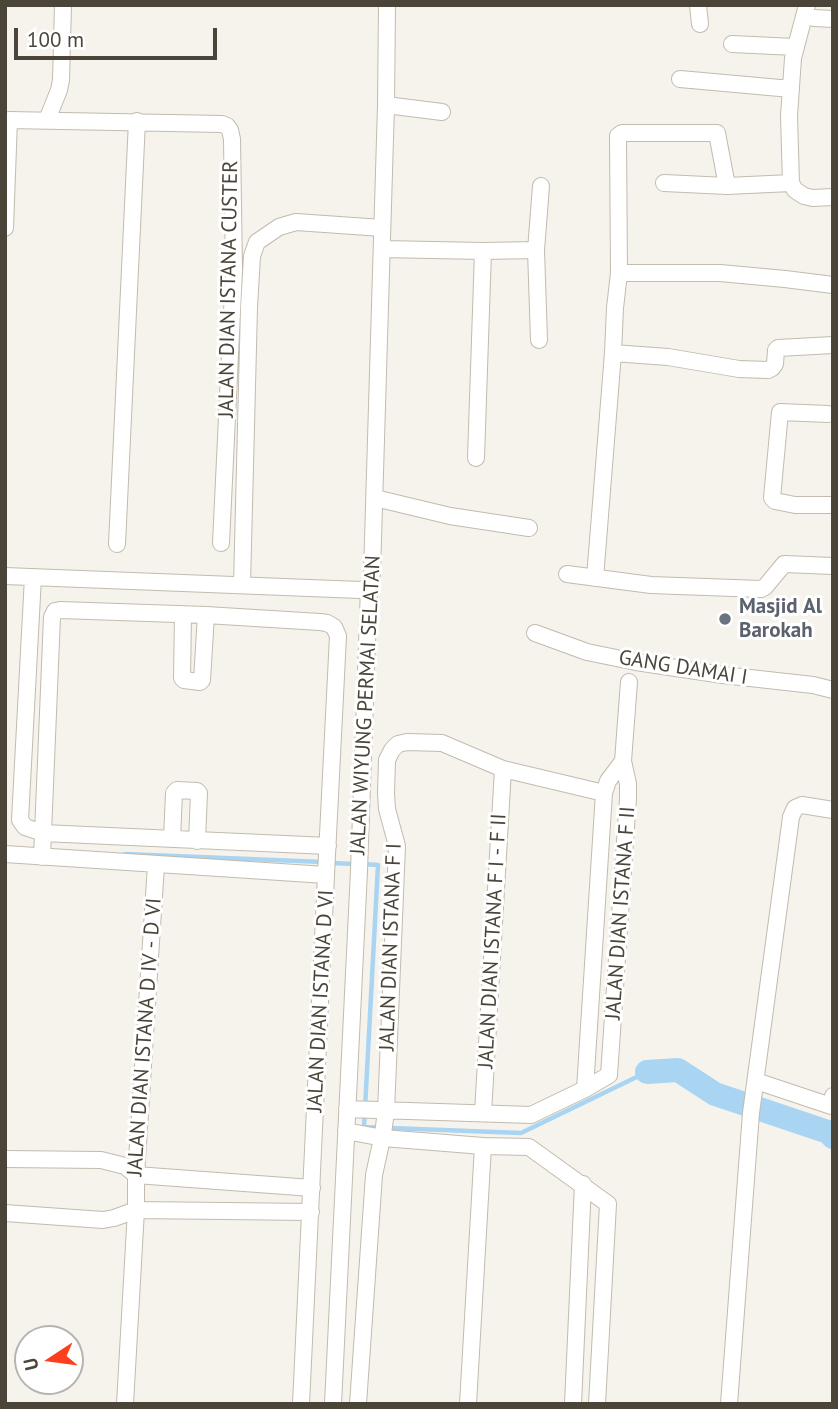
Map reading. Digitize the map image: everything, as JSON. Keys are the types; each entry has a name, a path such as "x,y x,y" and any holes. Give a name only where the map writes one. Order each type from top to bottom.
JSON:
{"street":[{"path":"47,120 61,80 63,5"},
{"name":"JALAN WIYUNG PERMAI SELATAN","path":"332,1404 322,1202 351,1109 369,587 375,498 387,5"},
{"path":"698,5 700,24"},
{"path":"833,19 814,19 805,10 795,47 789,116 791,183 795,190 804,196 833,197"},
{"path":"732,44 795,47"},
{"path":"680,79 791,89"},
{"path":"386,105 442,112"},
{"name":"JALAN DIAN ISTANA CUSTER","path":"5,228 7,120 137,121 227,126 232,152 234,270 221,543"},
{"path":"117,544 137,121"},
{"path":"595,578 619,273 618,138 620,134 717,133 727,186"},
{"path":"664,183 727,186 791,183"},
{"path":"539,340 536,250 541,186"},
{"path":"242,585 249,307 252,256 257,242 279,227 296,222 382,228"},
{"path":"382,249 536,250"},
{"path":"476,458 483,251"},
{"path":"619,273 720,273 833,285"},
{"path":"613,353 668,357 739,369 768,370 774,367 778,348 833,345"},
{"path":"828,414 780,412 772,498 775,502 795,505 833,505"},
{"path":"375,498 450,516 529,528"},
{"path":"567,574 652,586 761,589 783,564 833,566"},
{"path":"5,576 360,590 369,587"},
{"path":"33,577 20,820 43,844 172,839 327,860 338,636 327,623 320,622 60,610 52,614 43,844"},
{"path":"184,615 182,678 200,682 206,615"},
{"name":"GANG DAMAI I","path":"535,634 587,652 636,662 813,685 833,690"},
{"path":"623,761 629,682"},
{"name":"JALAN DIAN ISTANA F I","path":"358,1404 374,1175 383,1136 397,846 387,809 387,760 398,744 442,743 503,769"},
{"name":"JALAN DIAN ISTANA F II","path":"585,1089 604,793 608,781 623,761"},
{"name":"JALAN DIAN ISTANA F II","path":"351,1109 531,1115 608,1076 628,791 623,761"},
{"name":"JALAN DIAN ISTANA F II","path":"503,769 604,793"},
{"name":"JALAN DIAN ISTANA F I - F II","path":"483,1113 503,769"},
{"path":"172,839 174,793 177,790 197,791 197,841"},
{"path":"729,1404 751,1113 791,817 795,808 802,805 833,810"},
{"name":"JALAN DIAN ISTANA D VI","path":"5,854 43,844 156,864 327,860 322,1202"},
{"name":"JALAN DIAN ISTANA D IV - D VI","path":"125,1404 136,1175 156,864"},
{"path":"755,1087 831,1106 833,1096"},
{"path":"346,1131 482,1146 530,1147 608,1205 597,1404"},
{"path":"468,1404 482,1146"},
{"path":"5,1159 116,1162 136,1175 322,1202"},
{"path":"573,1404 583,1184"},
{"path":"5,1213 103,1220 136,1210 322,1202"},
{"path":"301,1404 322,1202"}],"waterway":[{"path":"125,854 323,862"},
{"path":"331,863 354,864"},
{"path":"363,864 378,865 364,1127 521,1133 647,1072"},
{"path":"647,1072 678,1070 715,1094 828,1132 833,1137"}],"place":[{"name":"Masjid Al Barokah","path":"725,619"}]}
